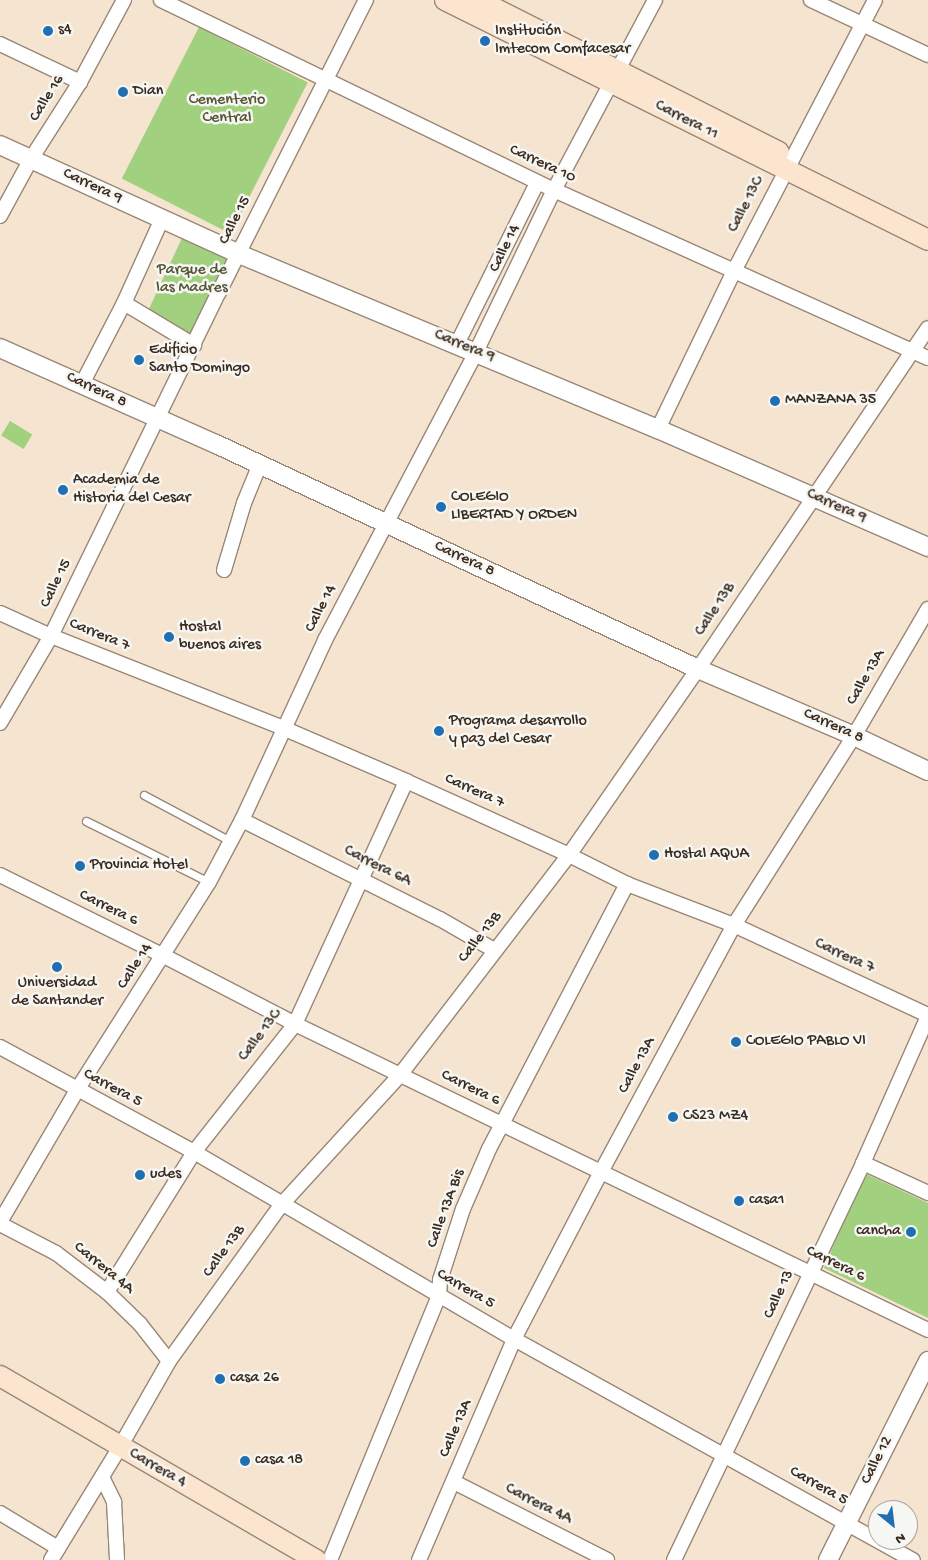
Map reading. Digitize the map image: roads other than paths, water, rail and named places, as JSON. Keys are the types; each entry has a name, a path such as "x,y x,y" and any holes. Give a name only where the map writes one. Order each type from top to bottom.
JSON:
{"main road":[{"name":"Carrera 11","path":"445,0 475,4 788,164 928,240"},
{"name":"Carrera 11","path":"788,164 928,227"},
{"name":"Carrera 4","path":"0,1376 316,1560"}],"street":[{"name":"Calle 16","path":"0,216 32,159 80,82 124,0"},
{"name":"Carrera 10","path":"161,0 554,190 913,351"},
{"name":"Calle 15","path":"0,723 51,636 366,0"},
{"name":"Calle 14","path":"0,1223 78,1090 209,882 242,820 283,728 386,523 476,352 554,190 655,0"},
{"path":"811,0 928,55"},
{"name":"Calle 13C","path":"658,429 788,164 875,0"},
{"path":"0,44 80,82"},
{"name":"Carrera 9","path":"0,145 239,254 658,429 928,547"},
{"path":"457,344 537,182"},
{"path":"82,384 124,302 162,219"},
{"path":"124,302 194,345"},
{"name":"Calle 13B","path":"57,1556 169,1360 281,1205 400,1075 494,950 569,855 698,669 812,497 928,328"},
{"name":"Carrera 8","path":"0,348 260,464 698,669 854,736 928,771"},
{"path":"913,351 928,358"},
{"path":"224,570 244,504 260,464"},
{"name":"Calle 13A","path":"419,1560 514,1339 601,1172 734,925 854,736 928,609"},
{"name":"Carrera 7","path":"0,613 51,636 283,728 406,780 569,855 627,884 734,925 928,1016"},
{"name":"Calle 13C","path":"107,1292 194,1152 294,1024 406,780"},
{"name":"Carrera 6A","path":"242,820 440,919 494,950"},
{"name":"Carrera 6","path":"0,875 164,956 294,1024 928,1330"},
{"name":"Calle 13A Bis","path":"330,1560 439,1295 440,1280 463,1209 502,1124 627,884"},
{"name":"Calle 13","path":"674,1560 863,1163 928,1016"},
{"name":"Carrera 5","path":"0,1047 194,1152 281,1205 514,1339 913,1560"},
{"path":"863,1163 928,1193"},
{"name":"Carrera 4A","path":"0,1223 56,1253 107,1292 140,1324 169,1360"},
{"name":"Calle 12","path":"828,1560 928,1362"},
{"path":"102,1477 114,1502 117,1560"},
{"name":"Carrera 4A","path":"454,1482 606,1560"},
{"path":"0,1512 57,1556"}],"lane":[{"path":"144,795 230,842"},
{"path":"86,821 209,882"}],"place":[{"name":"s4","path":"48,31"},
{"name":"Institución Imtecom Comfacesar","path":"485,41"},
{"name":"Dian","path":"123,92"},
{"name":"Edificio Santo Domingo","path":"139,360"},
{"name":"MANZANA 35","path":"775,401"},
{"name":"Academia de Historia del Cesar","path":"63,490"},
{"name":"COLEGIO LIBERTAD Y ORDEN","path":"441,507"},
{"name":"Hostal buenos aires","path":"169,637"},
{"name":"Programa desarrollo y paz del Cesar","path":"439,731"},
{"name":"Hostal AQUA","path":"654,855"},
{"name":"Provincia Hotel","path":"80,866"},
{"name":"Universidad de Santander","path":"57,967"},
{"name":"COLEGIO PABLO VI","path":"736,1042"},
{"name":"CS23 MZ4","path":"673,1117"},
{"name":"udes","path":"140,1175"},
{"name":"casa1","path":"739,1201"},
{"name":"cancha","path":"911,1232"},
{"name":"casa 26","path":"220,1379"},
{"name":"casa 18","path":"245,1461"}],"park label":[{"name":"Cementerio Central","path":"227,110"},
{"name":"Parque de las Madres","path":"192,280"}]}
